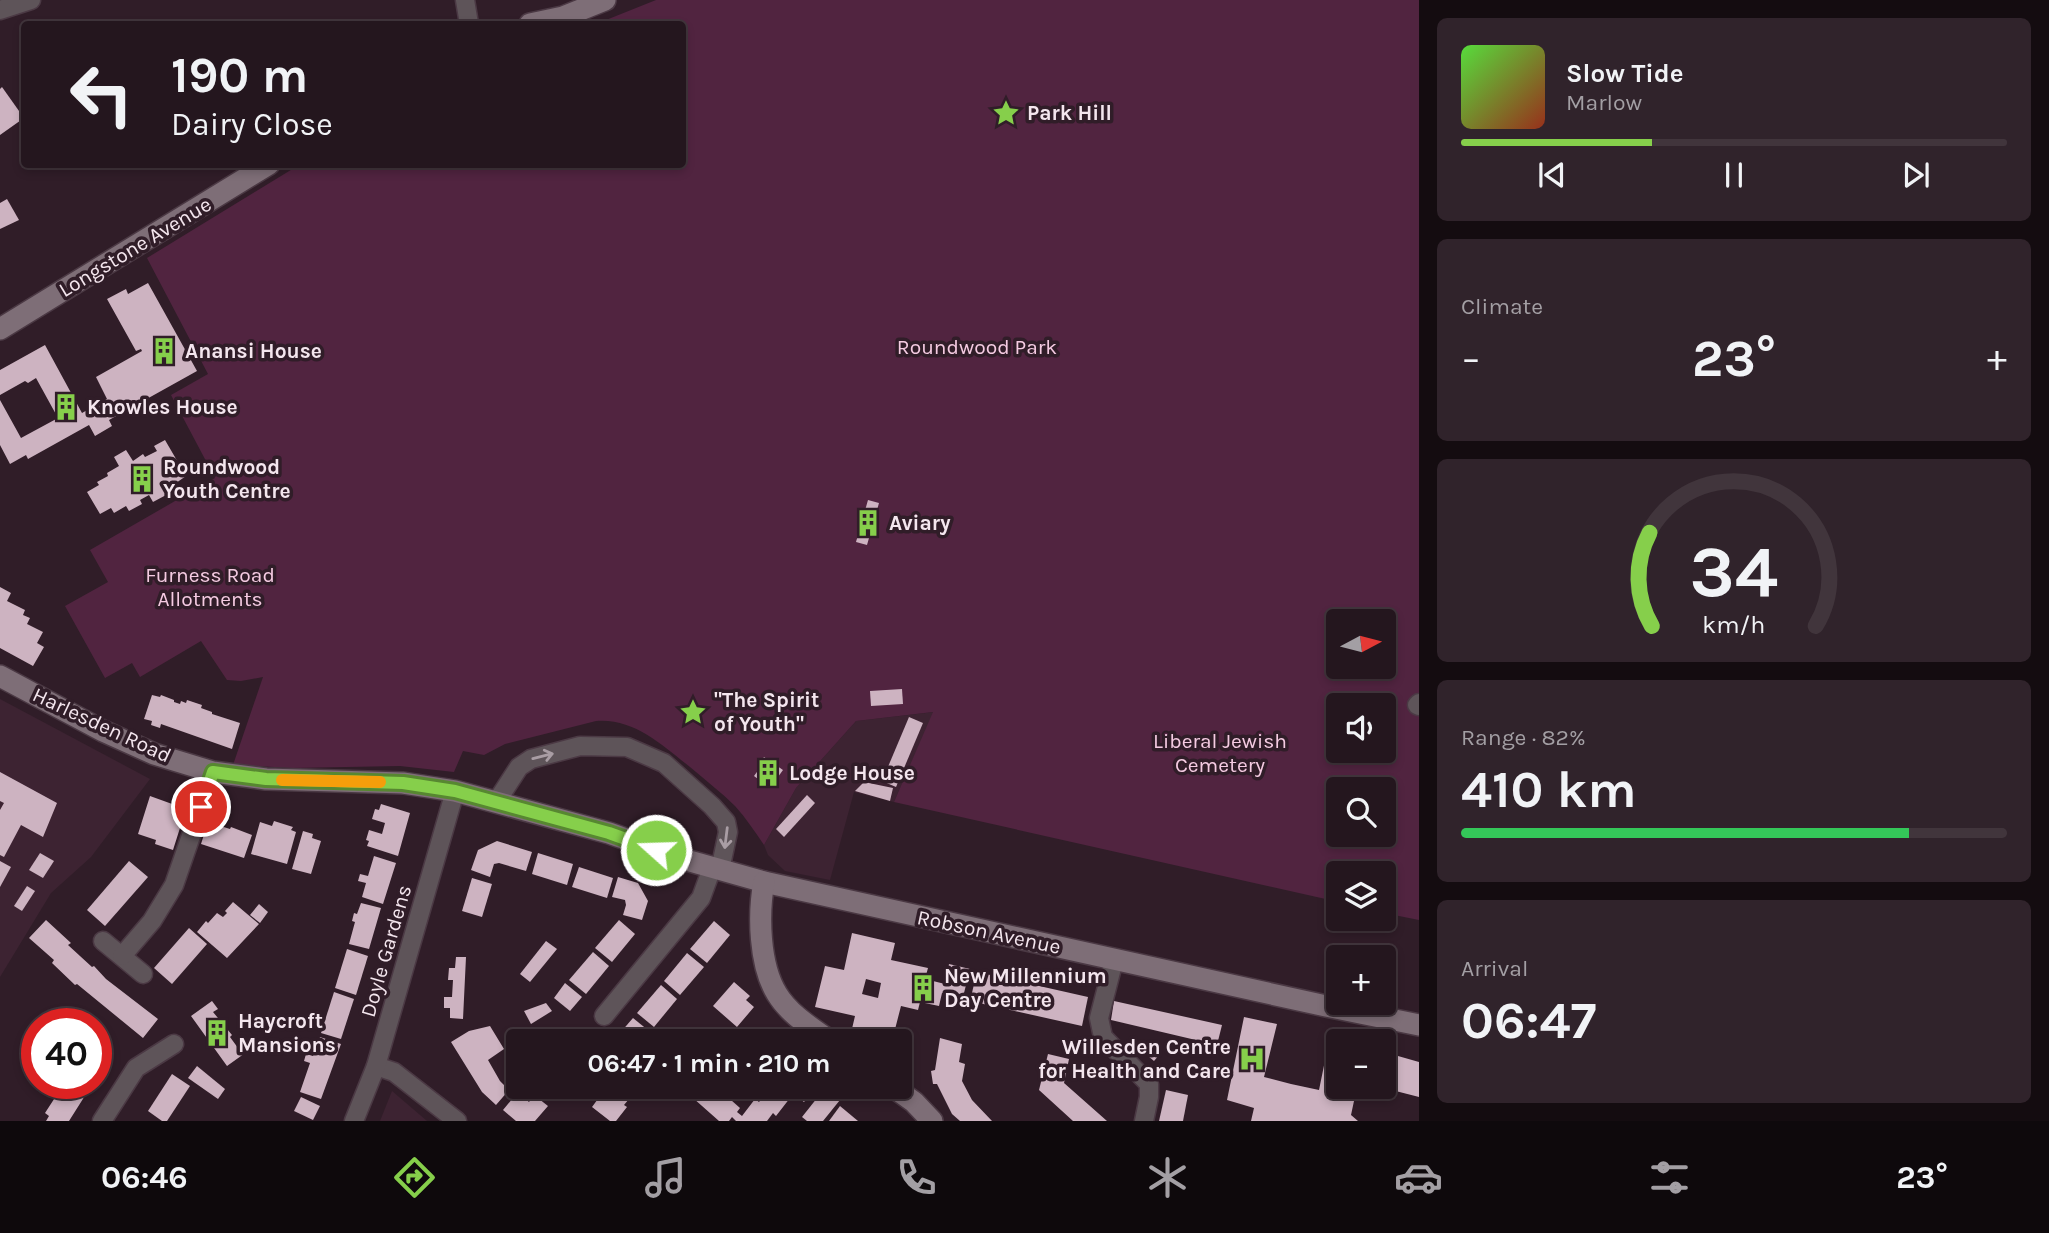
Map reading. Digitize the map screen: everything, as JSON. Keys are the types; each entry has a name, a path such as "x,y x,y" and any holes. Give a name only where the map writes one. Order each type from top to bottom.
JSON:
{"street":[{"path":"0,10 31,0"},
{"path":"465,0 468,21"},
{"path":"544,21 562,17 605,0"},
{"name":"Longstone Avenue","path":"0,329 262,168"},
{"name":"Harlesden Road","path":"0,676 103,731 154,754 213,772 266,779 403,783 455,791 609,833 764,882"},
{"path":"497,801 519,767 531,759 580,746 627,747 664,763 720,815 728,827 716,869 701,898 604,1016"},
{"path":"122,956 152,921 174,885 213,772"},
{"name":"Doyle Gardens","path":"354,1121 376,1066 455,791"},
{"path":"764,882 760,910 765,962 777,994 801,1020 813,1029"},
{"name":"Robson Avenue","path":"764,882 1419,1025"},
{"path":"103,941 143,974"},
{"path":"1114,960 1099,1018 1103,1037 1149,1084 1144,1121"},
{"path":"102,1121 136,1068 174,1044"},
{"path":"376,1066 394,1072 457,1121"},
{"path":"910,1099 932,1121"}],"shaded area":[{"path":"0,699 150,779 91,857 51,893 0,977"},
{"path":"934,712 894,802 854,792 830,880 785,871 768,855 764,845 796,788 856,721"},
{"path":"392,1091 427,1121 380,1121"}],"green space":[{"name":"Roundwood Park","path":"656,0 1419,0 1419,920 1396,915 1396,861 1326,861 1326,899 894,802 933,712 856,721 796,788 764,845 730,801 690,767 635,728 610,721 596,721 505,744 484,755 463,751 454,772 400,766 293,768 233,765 263,677 241,681 227,680 201,641 140,677 132,663 105,678 65,606 108,582 90,550 215,478 171,395 208,374 147,258 294,168 686,168 686,21 604,21"}],"building":[{"path":"2,87 21,114 21,120 0,135"},
{"path":"7,199 19,220 0,229 0,203"},
{"path":"148,283 197,371 109,420 112,426 95,436 89,425 28,459 26,455 10,464 0,445 0,400 21,438 58,418 36,378 0,395 0,370 45,345 82,413 107,399 96,377 142,351 136,351 107,299 126,289 128,294"},
{"name":"Roundwood Youth Centre","path":"165,440 186,476 166,490 168,494 153,502 149,495 140,500 142,504 129,511 126,506 114,513 111,508 100,514 87,492 99,485 97,482 108,476 107,473 119,466 114,457 126,450 133,461 143,454 145,457 157,451 154,446"},
{"name":"Aviary","path":"868,500 879,503 867,545 856,542"},
{"path":"0,587 11,593 7,601 25,610 23,615 30,618 27,624 43,632 37,643 44,647 33,666 0,648"},
{"path":"902,689 903,704 871,706 870,691"},
{"path":"152,695 161,695 180,704 181,701 186,703 187,700 202,705 201,708 212,714 240,723 232,749 161,724 160,728 151,725 152,721 144,719"},
{"path":"909,717 923,723 896,787 882,781"},
{"name":"Lodge House","path":"764,757 783,770 770,788 754,776"},
{"path":"0,772 57,803 43,837 21,825 4,857 0,855 0,810 4,803 0,801"},
{"path":"864,782 893,788 890,801 855,791"},
{"path":"807,795 815,803 784,837 776,829"},
{"path":"150,796 186,809 173,850 138,834"},
{"path":"381,804 410,813 398,856 367,846 369,830 382,834 385,823 372,819 375,809 379,810"},
{"path":"274,821 293,827 291,830 296,832 287,864 251,854 260,822 272,826"},
{"path":"208,822 252,835 244,858 201,844"},
{"path":"303,831 313,834 312,838 321,841 311,874 292,869"},
{"path":"497,841 532,852 526,871 499,863 494,864 490,877 471,870 478,850"},
{"path":"40,853 54,861 43,878 29,870"},
{"path":"538,853 573,864 567,885 532,874"},
{"path":"374,856 396,863 383,904 362,897 366,883 358,881 360,874 368,876"},
{"path":"0,861 11,867 0,887"},
{"path":"129,861 148,877 105,926 87,910"},
{"path":"579,867 613,878 607,898 572,887"},
{"path":"618,877 638,883 648,901 642,920 623,915 625,900 612,897"},
{"path":"472,878 492,884 482,917 462,911"},
{"path":"27,886 35,891 22,911 14,906"},
{"path":"233,902 259,924 227,958 197,932 217,913 223,917"},
{"path":"361,903 381,908 369,949 349,944 355,922 352,921 354,913 357,914"},
{"path":"259,904 268,912 260,923 250,915"},
{"path":"46,920 92,967 158,1019 143,1038 112,1013 112,1008 106,1008 75,985 52,963 54,960 29,938"},
{"path":"619,920 635,934 612,962 595,948"},
{"path":"714,921 730,935 707,963 690,949"},
{"path":"189,928 207,944 172,984 154,968"},
{"name":"New Millennium Day Centre","path":"852,933 895,943 891,960 928,968 925,979 945,984 949,964 970,969 963,1008 945,1004 948,994 942,993 939,1006 920,1002 918,1010 901,1006 895,1029 852,1029 855,1016 815,1007 825,966 844,970","holes":["866,979 881,983 878,998 862,994"]},
{"path":"546,941 557,949 530,982 520,974"},
{"path":"347,949 368,956 356,995 335,988"},
{"path":"593,952 609,966 586,994 569,980"},
{"path":"687,953 704,967 680,995 664,981"},
{"path":"456,957 466,957 463,1019 450,1018 450,1008 444,1008 444,997 452,997 453,980 448,980 449,968 455,968"},
{"path":"977,972 1088,997 1082,1026 970,1001"},
{"path":"734,982 750,996 746,1000 754,1007 737,1027 713,1006"},
{"path":"565,983 582,997 570,1011 554,998"},
{"path":"661,985 677,999 654,1027 637,1013"},
{"path":"334,992 354,999 341,1039 321,1033"},
{"name":"Haycroft Mansions","path":"212,1001 218,1009 213,1012 232,1035 230,1037 238,1048 243,1044 248,1051 227,1066 191,1016"},
{"path":"1114,1001 1222,1025 1217,1045 1111,1020"},
{"path":"546,1003 552,1011 531,1024 524,1011"},
{"name":"Willesden Centre for Health and Care","path":"1244,1017 1277,1024 1264,1077 1319,1090 1326,1056 1326,1099 1354,1099 1351,1115 1358,1121 1251,1121 1254,1108 1227,1100"},
{"path":"633,1018 647,1029 623,1029"},
{"path":"490,1026 504,1049 488,1060 506,1087 506,1093 496,1105 482,1092 451,1042 469,1031"},
{"path":"320,1037 341,1044 321,1099 300,1092 310,1063 304,1061 306,1054 313,1056"},
{"path":"940,1038 962,1044 959,1062 965,1064 962,1081 972,1100 992,1121 960,1121 952,1114 937,1084 933,1084 931,1071 935,1070"},
{"path":"1146,1044 1159,1055 1154,1061 1141,1050"},
{"path":"1048,1054 1069,1059 1064,1083 1107,1121 1073,1121 1039,1090"},
{"path":"1396,1055 1419,1062 1419,1097 1396,1091"},
{"name":"Haycroft Mansions","path":"197,1066 225,1089 218,1099 188,1078"},
{"path":"172,1074 190,1086 167,1121 162,1121 148,1111"},
{"path":"1166,1090 1188,1095 1183,1121 1159,1121"},
{"path":"301,1097 320,1106 313,1120 294,1111"},
{"path":"54,1099 83,1099 69,1121 46,1121 49,1116 45,1113"},
{"path":"512,1099 526,1099 529,1102 531,1099 539,1099 548,1106 535,1121 516,1121 503,1110"},
{"path":"598,1099 629,1099 624,1105 627,1107 616,1121 610,1121 592,1107"},
{"path":"694,1099 732,1099 740,1108 737,1112 742,1116 755,1099 759,1102 761,1099 789,1099 776,1116 773,1113 767,1121 736,1121 732,1117 729,1121 719,1121"},
{"path":"816,1099 840,1100 823,1121 807,1121 802,1117"},
{"path":"840,1106 858,1121 829,1121"}],"slow traffic":[{"path":"282,780 380,782"}],"place":[{"name":"Park Hill","path":"1006,113"},
{"name":"Anansi House","path":"164,351"},
{"name":"Knowles House","path":"66,407"},
{"name":"Roundwood Youth Centre","path":"142,479"},
{"name":"Aviary","path":"868,523"},
{"name":"\"The Spirit of Youth\"","path":"693,712"},
{"name":"Lodge House","path":"768,773"},
{"name":"New Millennium Day Centre","path":"923,988"},
{"name":"Haycroft Mansions","path":"217,1033"},
{"name":"Willesden Centre for Health and Care","path":"1252,1059"}],"route":[{"path":"201,807 213,772 266,779 403,783 497,801 609,833 656,850"}],"park label":[{"name":"Furness Road Allotments","path":"210,587"},
{"name":"Liberal Jewish Cemetery","path":"1220,753"}]}
